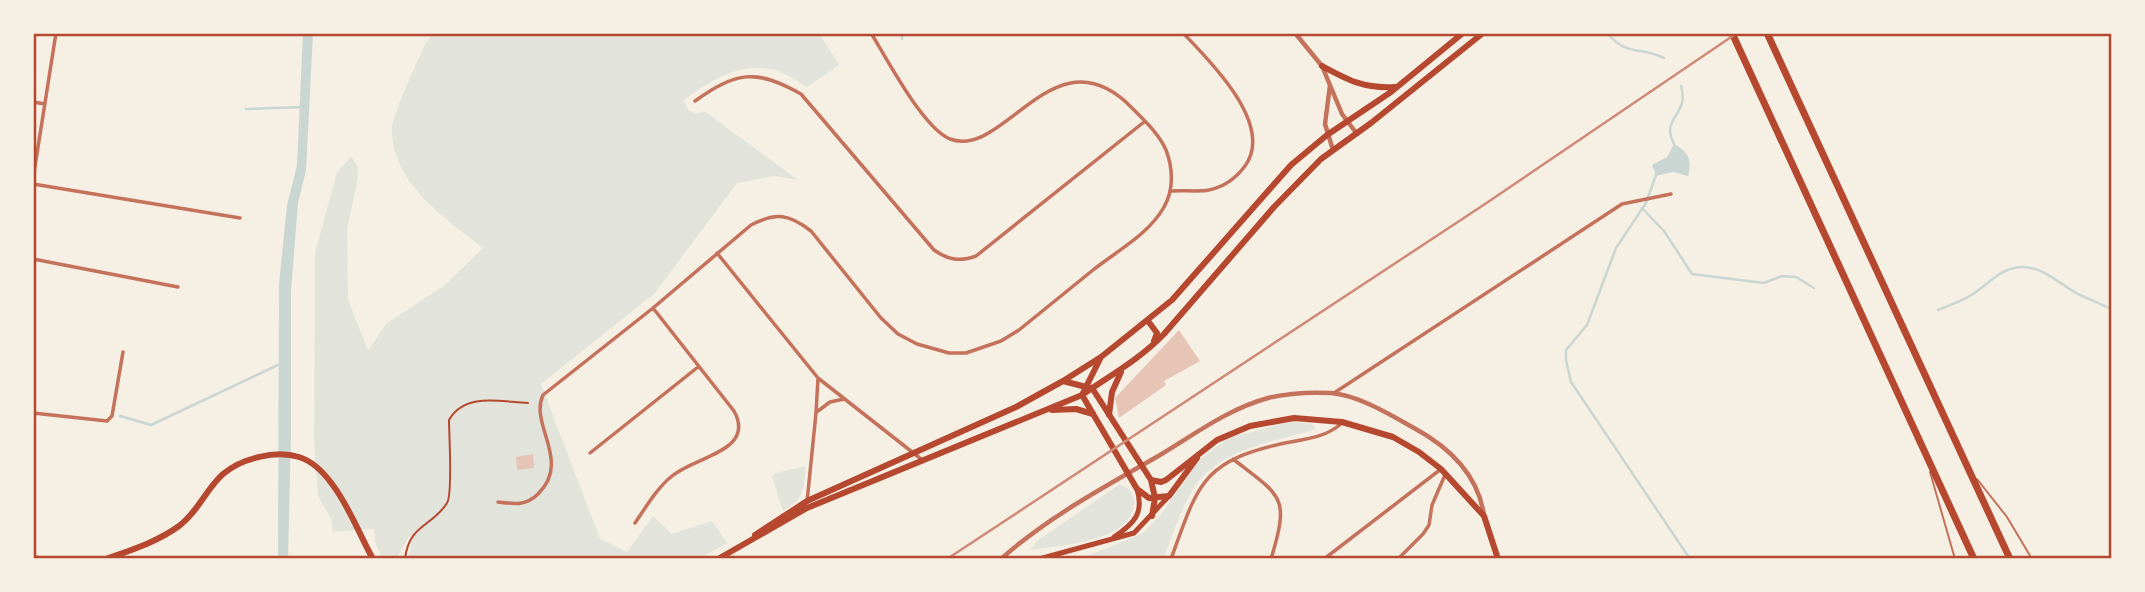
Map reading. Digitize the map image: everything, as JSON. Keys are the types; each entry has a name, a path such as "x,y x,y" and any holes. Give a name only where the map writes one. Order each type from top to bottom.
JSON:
{"highway":[{"path":"1732,33 1974,559"},
{"path":"1767,33 1973,473 2010,559"}],"main road":[{"path":"718,559 807,504 998,416 1101,357 1148,321 1197,273 1291,165 1463,33"},
{"path":"807,504 1047,411 1082,395 1089,388 1121,370 1147,351 1291,189 1333,150 1357,134 1483,33"},
{"path":"1322,66 1352,82 1377,89 1396,87"},
{"path":"1147,351 1157,336 1156,330 1148,321"},
{"path":"1089,388 1101,357"},
{"path":"1109,415 1112,392 1121,370"},
{"path":"1063,381 1089,388 1115,424 1149,477 1155,498 1152,516"},
{"path":"1082,395 1136,487 1149,498 1168,496"},
{"path":"1047,411 1076,409 1093,414"},
{"path":"1149,477 1166,480 1202,450 1236,431 1294,418 1342,422 1393,437 1419,452 1443,471 1484,516 1498,559"},
{"path":"1039,559 1134,533 1152,516 1202,450"},
{"path":"106,559 159,539 181,525 223,474 237,465 251,459 274,456 302,458 323,473 336,489 373,559"},
{"path":"1112,538 1129,526 1139,512 1136,487"},
{"path":"33,558 39,559"}],"street":[{"path":"55,33 33,182 240,218"},
{"path":"498,502 516,505 526,503 544,487 550,477 552,460 540,409 543,395 653,309 751,225 766,217 785,217 810,231 898,334 932,350 949,353 966,353 1001,341 1019,330 1138,237 1156,219 1171,191 1166,149 1145,121 1111,89 1099,83 1068,84 1048,92 986,134 966,141 951,139 937,131 923,115 871,33"},
{"path":"1171,191 1209,190 1228,183 1248,161 1253,145 1252,127 1239,101 1183,33"},
{"path":"1295,33 1322,66 1342,114 1357,134"},
{"path":"695,102 733,78 756,76 778,81 801,94 934,250 955,260 976,256 1145,121"},
{"path":"1330,84 1325,124 1333,150"},
{"path":"33,102 45,104"},
{"path":"1334,393 1622,204 1671,194"},
{"path":"717,253 818,378 923,460"},
{"path":"33,258 178,287"},
{"path":"635,523 679,470 730,445 737,439 740,431 734,411 653,309"},
{"path":"33,413 107,421 113,416 123,352"},
{"path":"590,453 698,367"},
{"path":"807,504 818,378"},
{"path":"1001,559 1023,539 1083,498 1232,412 1266,399 1290,394 1334,393 1386,412 1422,432 1466,470 1482,500 1484,516"},
{"path":"816,413 830,401 844,399"},
{"path":"1171,559 1193,500 1219,467 1233,459 1278,445 1325,435 1342,422"},
{"path":"1233,459 1262,481 1281,502 1282,517 1271,559"},
{"path":"1324,559 1443,471"},
{"path":"1398,559 1429,525 1432,505 1443,471"}],"lane":[{"path":"1926,458 1955,559"},
{"path":"1973,473 2007,517 2032,559"}],"path":[{"path":"405,559 407,546 414,533 438,513 449,499 449,420 452,414 467,404 482,400 528,403"}],"shaded area":[{"path":"303,33 313,33 306,170 298,203 291,291 288,559 278,559 279,284 287,205 297,166"},
{"path":"433,33 819,33 839,65 807,87 789,76 769,69 743,69 718,78 684,100 688,110 698,114 704,111 798,180 774,176 737,183 655,293 541,384 600,539 627,552 653,516 672,534 712,521 727,543 698,559 408,559 412,538 410,535 396,559 382,559 375,541 374,529 333,532 331,519 318,496 314,441 315,253 337,172 351,157 357,165 358,178 347,229 348,299 368,351 386,324 446,284 483,248 423,197 400,166 394,148 392,128 396,111 426,42"},
{"path":"1674,144 1688,157 1688,176 1673,172 1656,176 1652,165 1667,157"},
{"path":"1292,421 1312,424 1316,429 1251,448 1221,462 1208,472 1186,502 1163,559 1080,559 1143,533 1162,513 1201,458 1229,438"},
{"path":"806,466 802,493 783,511 772,476"},
{"path":"1120,484 1130,490 1135,502 1130,516 1122,526 1098,538 1030,550 1037,541"}],"building":[{"path":"1179,330 1200,361 1164,381 1166,385 1119,418 1115,398"},
{"path":"533,454 534,468 517,470 516,457"}],"waterway":[{"path":"902,33 902,39"},
{"path":"1607,33 1627,48 1664,58"},
{"path":"1674,144 1670,127 1682,104 1681,86"},
{"path":"246,109 302,107"},
{"path":"1656,175 1646,203 1616,248 1587,325 1566,350 1566,360 1571,382 1690,559"},
{"path":"1642,208 1664,231 1692,274 1764,283 1782,276 1796,277 1814,288"},
{"path":"1938,310 1969,296 2003,272 2024,267 2042,272 2074,292 2112,310"},
{"path":"120,416 151,425 280,364"}],"railway":[{"path":"947,559 1485,204 1737,33"}]}
